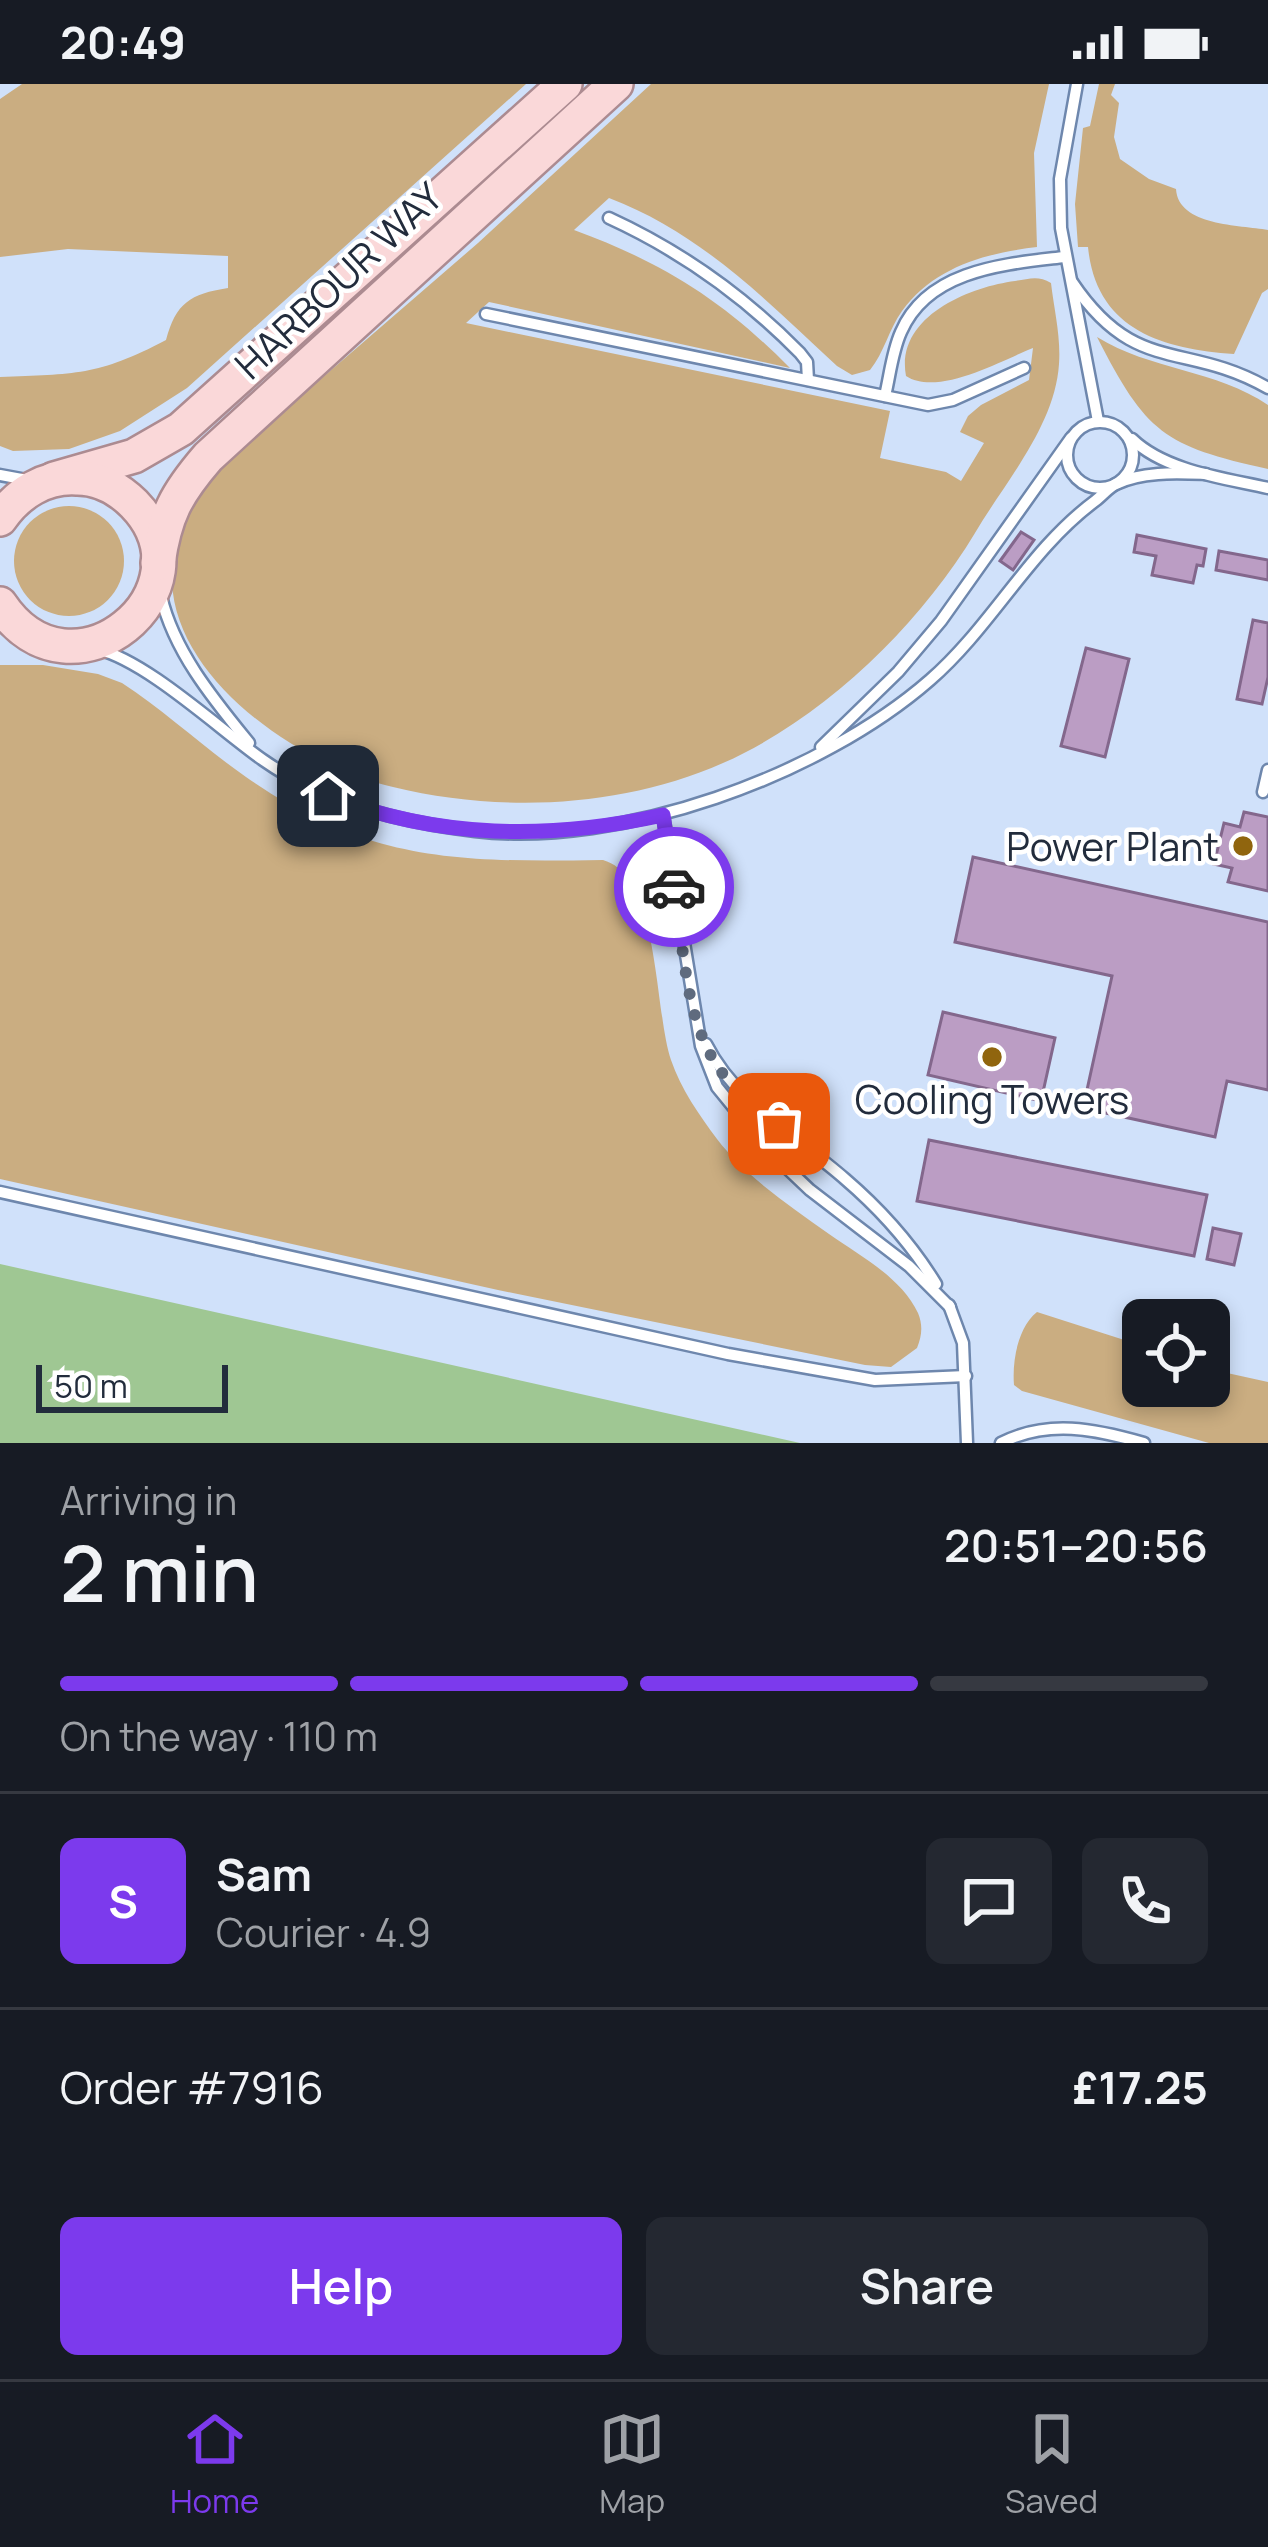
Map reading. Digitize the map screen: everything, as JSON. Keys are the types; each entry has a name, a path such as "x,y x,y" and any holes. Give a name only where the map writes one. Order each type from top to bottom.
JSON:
{"main road":[{"name":"HARBOUR WAY","path":"0,517 22,495 54,479 134,456 181,429 565,84"},
{"name":"HARBOUR WAY","path":"85,646 112,638 138,616 152,591 168,512 208,457 616,84"},
{"path":"54,479 91,479 124,494 150,527 158,563"},
{"path":"0,604 28,634 50,644"},
{"path":"0,641 85,646"}],"lane":[{"path":"1077,84 1060,179 1064,257 1098,421"},
{"path":"610,218 662,244 736,297 800,353 807,362 808,380"},
{"path":"886,396 902,329 930,296 953,280 987,268 1064,257"},
{"path":"1069,277 1099,319 1126,341 1228,369 1268,388"},
{"path":"486,314 928,405 1024,368"},
{"path":"810,758 898,672 941,621 1078,429 1098,421 1120,428 1142,449 1206,474 1268,488"},
{"path":"85,646 135,667 289,778 396,819 530,835 663,815 810,758 879,719 960,652 1056,532 1131,467 1128,437 1120,428"},
{"path":"1071,438 1067,460 1078,479 1096,488 1158,474 1206,474"},
{"path":"0,475 16,480 54,479"},
{"path":"0,499 0,517"},
{"path":"158,563 166,620 179,646 262,760"},
{"path":"1263,792 1268,770"},
{"path":"663,815 706,1066 741,1119 810,1190 909,1266 950,1307"},
{"path":"693,1006 702,1038 721,1072 874,1205 924,1265 950,1307 963,1343 967,1443"},
{"path":"0,1192 728,1354 891,1382 966,1376"},
{"path":"1001,1443 1025,1431 1065,1427 1144,1443"}],"shaded area":[{"path":"22,84 526,84 187,388 120,431 69,449 13,451 0,446 0,377 67,373 122,361 166,340 186,302 228,288 228,256 68,249 0,257 0,99"},
{"path":"651,84 1049,84 1034,153 1037,247 980,258 929,283 902,311 870,370 852,375 703,249 609,198 574,230 690,286 741,323 790,368 489,302 466,323 890,411 880,458 946,472 961,481 984,443 960,432 968,416 1029,380 1033,348 952,380 919,381 906,376 912,337 957,298 997,284 1042,279 1051,283 1059,354 1055,387 1039,431 952,568 897,635 797,722 723,763 684,778 602,797 518,803 393,787 322,761 251,715 220,686 196,654 179,619 172,582 187,516 226,461 478,243"},
{"path":"1099,84 1115,84 1111,95 1119,103 1114,137 1120,159 1149,179 1176,189 1179,201 1199,217 1268,230 1268,289 1234,354 1158,340 1118,316 1094,275 1088,247 1078,247 1075,204 1083,128 1090,126"},
{"path":"1097,337 1139,357 1227,384 1268,405 1268,469 1204,452 1162,430 1130,395"},
{"path":"69,506 90,510 108,522 120,540 124,561 120,582 108,600 90,612 69,616 48,612 30,600 18,582 14,561 18,540 30,522 48,510"},
{"path":"0,665 43,665 122,683 291,805 375,842 459,857 603,860 622,871 645,917 671,1060 691,1101 717,1139 755,1178 901,1289 920,1317 917,1348 891,1367 865,1365 498,1290 0,1179"},
{"path":"0,1264 800,1443 0,1443"},
{"path":"1037,1312 1122,1339 1122,1407 1230,1407 1230,1374 1268,1382 1268,1443 1209,1443 1022,1391 1014,1385 1015,1355"}],"building":[{"path":"1021,532 1034,540 1013,570 1000,561"},
{"path":"1137,535 1206,549 1193,583 1152,575 1156,556 1134,552"},
{"path":"1219,551 1268,560 1268,580 1216,570"},
{"path":"1253,620 1268,623 1268,677 1262,704 1237,699"},
{"path":"1086,648 1129,659 1105,757 1061,746"},
{"name":"Power Plant","path":"1244,812 1268,817 1268,891 1228,882 1232,868 1214,864 1224,823 1240,827"},
{"path":"973,857 1268,922 1268,1090 1227,1081 1215,1137 1083,1108 1112,976 955,942"},
{"name":"Cooling Towers","path":"943,1012 1055,1038 1041,1101 928,1075"},
{"path":"929,1140 1207,1195 1194,1256 917,1201"},
{"path":"1213,1228 1241,1234 1234,1265 1207,1259"}],"way so far":[{"path":"674,887 702,1038 721,1072 779,1124"}],"place":[{"name":"Power Plant","path":"1243,846"},
{"name":"Cooling Towers","path":"992,1057"}],"route":[{"path":"328,796 396,819 530,835 663,815 674,887"}]}
